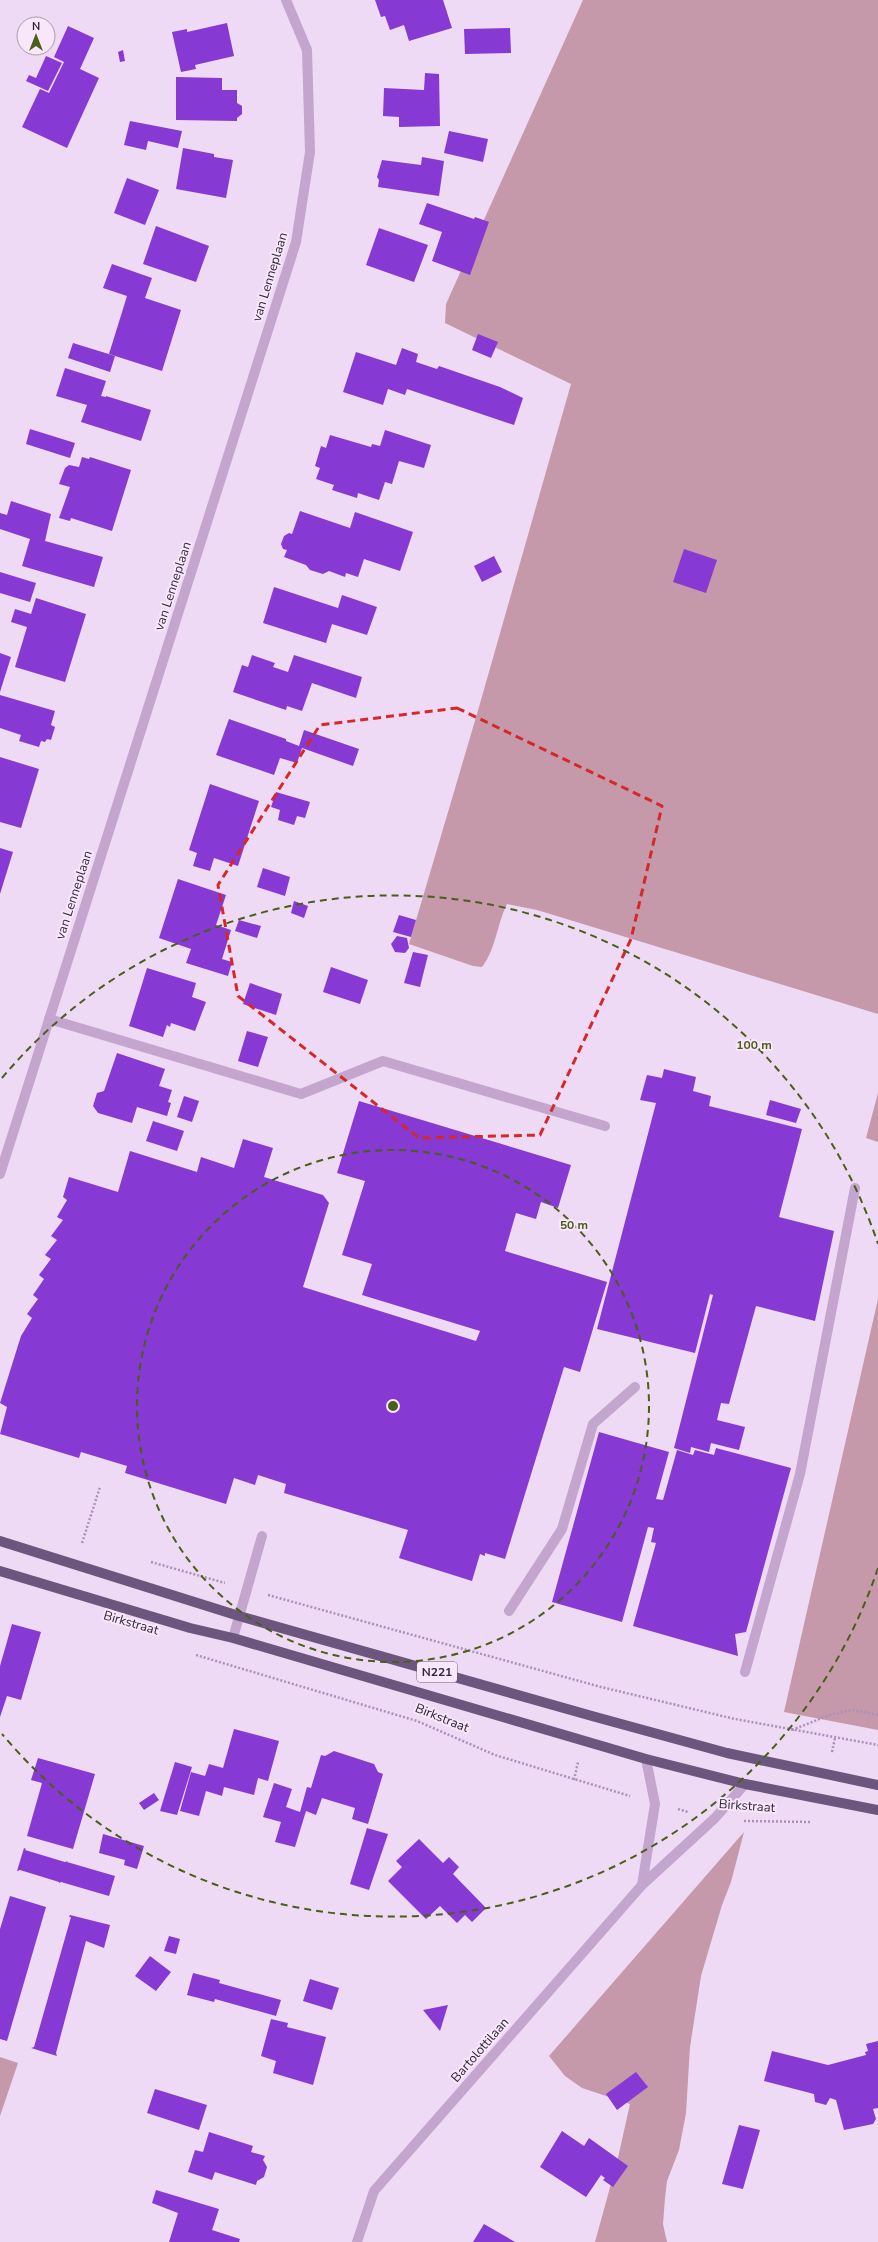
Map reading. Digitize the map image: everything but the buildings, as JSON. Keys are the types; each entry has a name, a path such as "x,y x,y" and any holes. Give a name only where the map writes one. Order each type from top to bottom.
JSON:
{"main road":[{"name":"N221","path":"0,1541 239,1616 727,1753 878,1785"},
{"name":"Birkstraat","path":"0,1571 190,1628 233,1638 646,1759 745,1784 878,1810"}],"street":[{"name":"van Lenneplaan","path":"0,1174 296,242 310,152 307,50 286,0"},
{"path":"49,1019 301,1094 383,1061 605,1126"},
{"path":"745,1672 800,1474 855,1188"},
{"path":"509,1611 562,1529 593,1424 635,1387"},
{"path":"233,1638 262,1536"},
{"path":"642,1885 655,1804 646,1759"},
{"name":"Bartolottilaan","path":"357,2242 374,2191 642,1885 715,1818 745,1784"}],"path":[{"path":"82,1543 100,1487"},
{"path":"75,1540 90,1545"},
{"path":"150,1561 601,1687 735,1719 878,1745"},
{"name":"Birkstraat","path":"189,1653 417,1721 495,1755 655,1804 715,1818 817,1822"},
{"path":"792,1730 832,1714 853,1710 878,1715"}],"highlighted area":[{"path":"457,708 662,806 631,939 540,1135 419,1138 238,996 218,885 320,725"}],"shaded area":[{"path":"583,0 878,0 878,1014 537,910 507,904 487,960 482,967 473,966 409,944 477,714 571,384 445,323 446,304"},
{"path":"878,1093 878,1142 866,1138"},
{"path":"878,1299 878,1730 784,1712"},
{"path":"744,1832 731,1882 722,1905 701,1976 690,2047 686,2113 679,2150 667,2181 663,2224 667,2242 595,2242 617,2162 630,2104 582,2088 565,2076 549,2056"},
{"path":"0,2057 18,2063 0,2116"}]}
